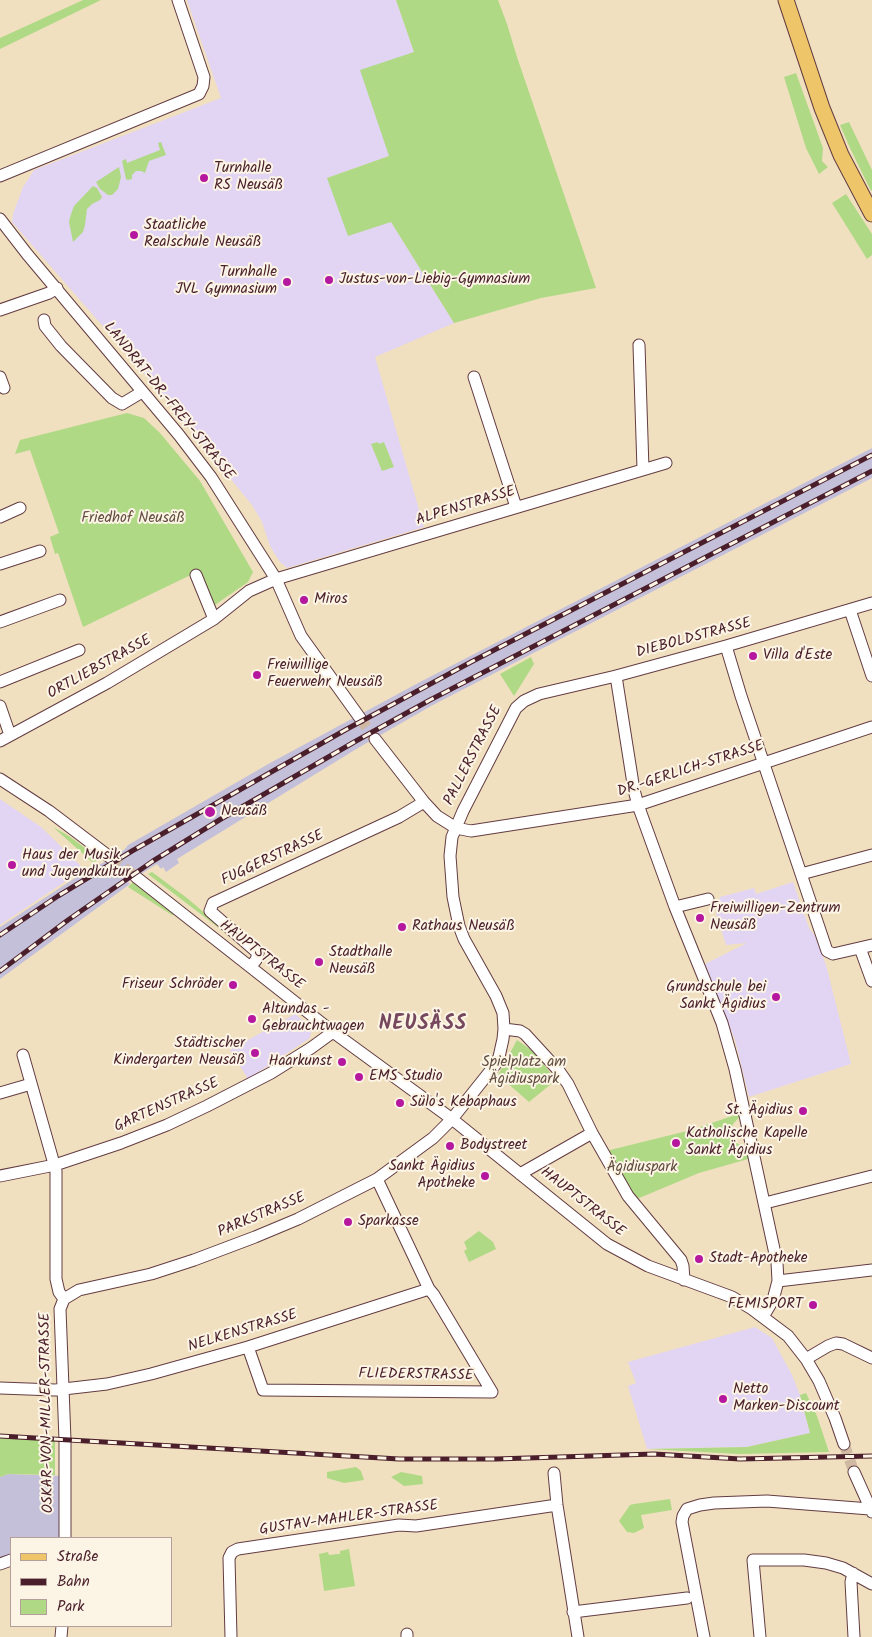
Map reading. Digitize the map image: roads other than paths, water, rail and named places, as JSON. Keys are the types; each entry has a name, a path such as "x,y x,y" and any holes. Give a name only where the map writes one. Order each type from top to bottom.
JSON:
{"main road":[{"path":"786,0 822,108 853,181 872,214"}],"street":[{"path":"0,176 199,94 203,86 204,77 178,0"},
{"name":"LANDRAT-DR.-FREY-STRASSE","path":"0,219 179,435 211,477 276,579 301,636 360,718"},
{"path":"0,310 49,293 57,288"},
{"path":"44,320 45,326 66,352 112,398 122,404 142,392"},
{"path":"639,345 642,469"},
{"path":"474,376 516,508"},
{"name":"ALPENSTRASSE","path":"276,579 666,463"},
{"path":"0,517 20,508"},
{"path":"0,564 40,551"},
{"path":"196,575 214,619"},
{"name":"ORTLIEBSTRASSE","path":"5,738 107,683 214,619 250,591 276,579"},
{"path":"0,622 60,600"},
{"name":"DIEBOLDSTRASSE","path":"524,701 539,694 616,676 872,604"},
{"path":"850,610 872,676"},
{"path":"726,646 827,951 833,954 872,945"},
{"path":"0,682 80,650"},
{"path":"616,676 632,782 638,805 675,907 729,1044 777,1263 778,1281 772,1300 763,1316"},
{"name":"PALLERSTRASSE","path":"504,1029 503,1013 500,1004 464,939 459,926 453,897 450,856 452,837 473,789 512,713 524,701"},
{"path":"0,706 5,738"},
{"name":"DR.-GERLICH-STRASSE","path":"456,828 480,830 638,805 872,727"},
{"path":"375,739 424,802 443,821 456,828"},
{"path":"0,779 50,811 111,858"},
{"name":"FUGGERSTRASSE","path":"251,966 256,960 258,953 210,911 213,903 399,817 424,802"},
{"path":"801,874 872,855"},
{"name":"HAUPTSTRASSE","path":"136,877 333,1032 452,1120 579,1222 620,1252 648,1266 732,1298 763,1316 788,1336 806,1360 821,1385 844,1444"},
{"path":"675,907 708,899"},
{"path":"860,948 872,981"},
{"path":"504,1029 520,1031 525,1034 559,1070 628,1196 681,1260 684,1280"},
{"name":"PARKSTRASSE","path":"64,1299 79,1290 112,1284 159,1271 255,1237 298,1219 377,1179 433,1138 452,1120 494,1065 502,1048 504,1029"},
{"name":"GARTENSTRASSE","path":"0,1176 55,1165 121,1143 190,1115 270,1073 333,1032"},
{"name":"OSKAR-VON-MILLER-STRASSE","path":"23,1055 57,1177 56,1279 59,1292 64,1299 60,1309 66,1440 65,1537"},
{"path":"0,1093 31,1084"},
{"path":"520,1174 592,1133"},
{"path":"765,1202 872,1176"},
{"name":"FLIEDERSTRASSE","path":"248,1347 263,1390 492,1392 429,1290 377,1179"},
{"path":"778,1281 872,1270"},
{"name":"NELKENSTRASSE","path":"0,1388 55,1390 107,1384 248,1347 429,1290"},
{"path":"806,1360 836,1343 843,1344 872,1358"},
{"path":"704,1637 682,1522 687,1509 714,1503 767,1501 865,1509 854,1472"},
{"path":"554,1473 556,1505 578,1637"},
{"name":"GUSTAV-MAHLER-STRASSE","path":"231,1637 229,1558 232,1552 238,1549 400,1525 416,1526 556,1505"},
{"path":"760,1637 754,1560 817,1561 834,1565 872,1584"},
{"path":"853,1573 851,1582 854,1637"},
{"path":"573,1612 687,1598"}],"tunnel":[{"path":"360,718 375,739"},
{"path":"111,858 136,877"},
{"path":"844,1444 854,1472"}],"railway":[{"path":"0,935 58,896 132,851 347,729 471,662 872,455"},
{"path":"0,971 68,920 153,861 221,819 356,741 430,700 872,471"},
{"path":"0,1436 399,1459 496,1459 654,1454 740,1459 872,1456"}],"place":[{"name":"Turnhalle RS Neusäß","path":"204,178"},
{"name":"Staatliche Realschule Neusäß","path":"134,235"},
{"name":"Justus-von-Liebig-Gymnasium","path":"329,280"},
{"name":"Turnhalle JVL Gymnasium","path":"287,282"},
{"name":"Miros","path":"304,600"},
{"name":"Villa d'Este","path":"753,656"},
{"name":"Freiwillige Feuerwehr Neusäß","path":"257,675"},
{"name":"Neusäß","path":"210,812"},
{"name":"Haus der Musik und Jugendkultur","path":"12,865"},
{"name":"Freiwilligen-Zentrum Neusäß","path":"700,918"},
{"name":"Rathaus Neusäß","path":"402,927"},
{"name":"Stadthalle Neusäß","path":"319,962"},
{"name":"Friseur Schröder","path":"233,985"},
{"name":"Grundschule bei Sankt Ägidius","path":"776,997"},
{"name":"Altundas - Gebrauchtwagen","path":"252,1019"},
{"name":"Städtischer Kindergarten Neusäß","path":"255,1053"},
{"name":"Haarkunst","path":"342,1062"},
{"name":"EMS Studio","path":"359,1077"},
{"name":"Sülo's Kebaphaus","path":"400,1103"},
{"name":"St. Ägidius","path":"803,1111"},
{"name":"Katholische Kapelle Sankt Ägidius","path":"676,1143"},
{"name":"Bodystreet","path":"450,1146"},
{"name":"Sankt Ägidius Apotheke","path":"485,1176"},
{"name":"Sparkasse","path":"348,1222"},
{"name":"Stadt-Apotheke","path":"699,1259"},
{"name":"FEMISPORT","path":"813,1305"},
{"name":"Netto Marken-Discount","path":"723,1399"}],"district":[{"name":"NEUSÄSS","path":"423,1026"}],"park label":[{"name":"Friedhof Neusäß","path":"133,519"},
{"name":"Spielplatz am Ägidiuspark","path":"524,1072"},
{"name":"Ägidiuspark","path":"642,1168"}]}
